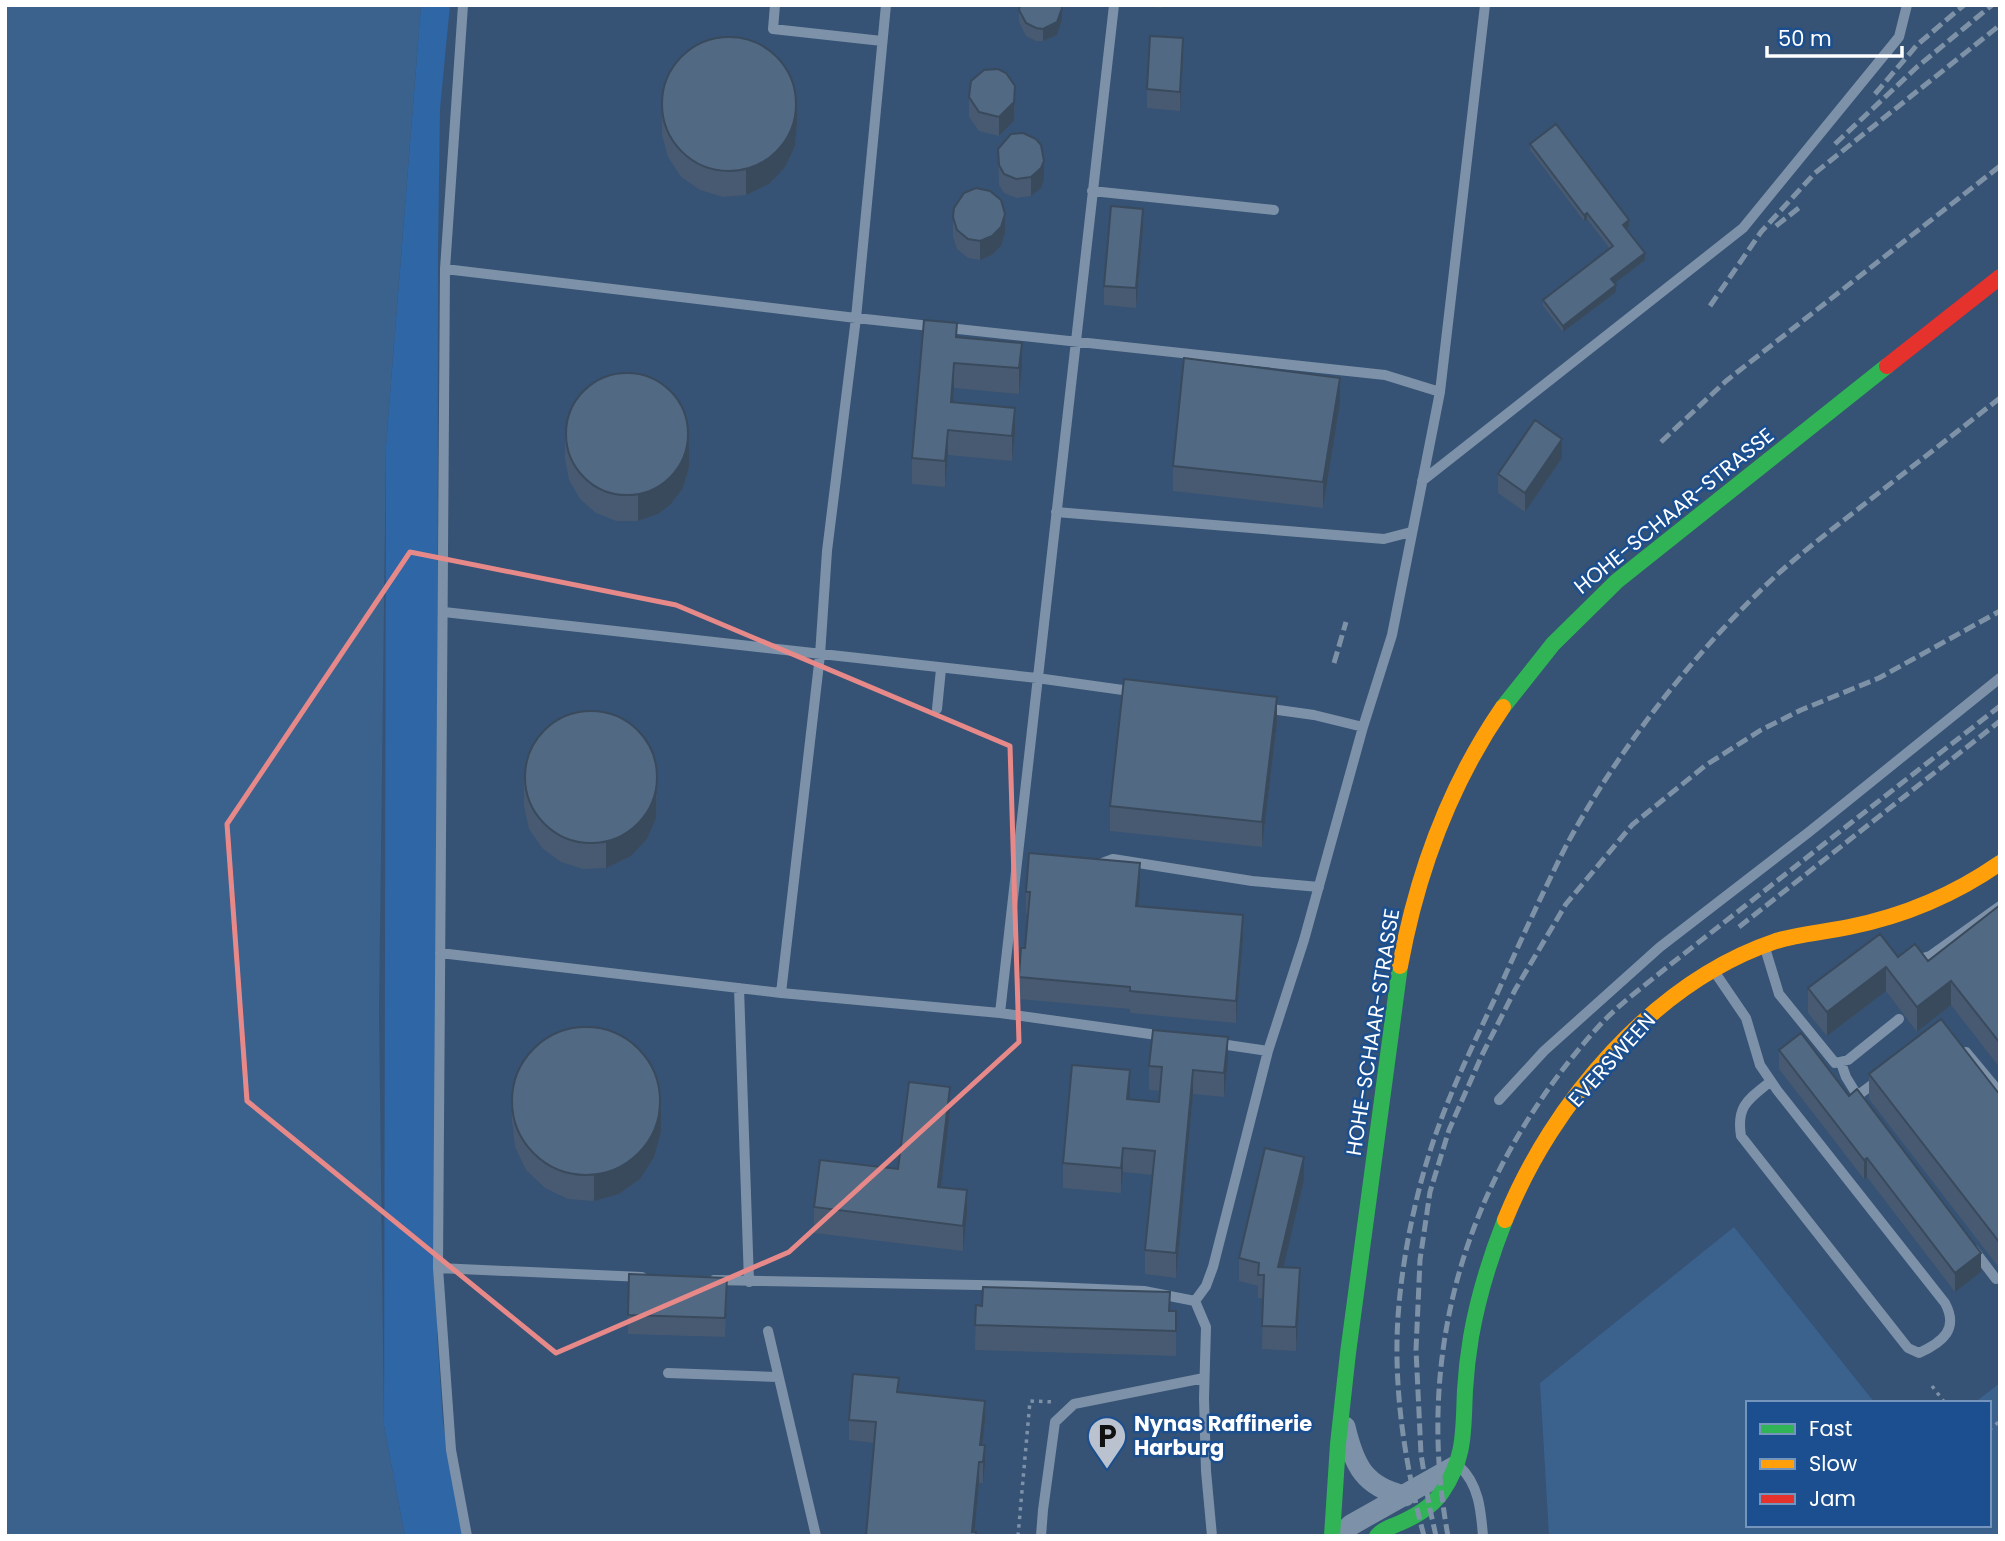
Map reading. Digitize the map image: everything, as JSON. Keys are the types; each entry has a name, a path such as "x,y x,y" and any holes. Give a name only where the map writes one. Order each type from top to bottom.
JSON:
{"main road":[{"name":"HOHE-SCHAAR-STRASSE","path":"1332,1536 1342,1416 1366,1216 1405,942 1425,869 1449,805 1465,772 1500,712 1539,660 1607,590 1655,549 2000,277"},
{"name":"EVERSWEEN","path":"1379,1534 1418,1514 1429,1505 1440,1495 1457,1465 1464,1432 1465,1387 1472,1335 1489,1263 1511,1205 1542,1147 1572,1102 1620,1045 1670,999 1712,969 1744,952 1800,935 1876,926 1939,898 2000,863"}],"street":[{"path":"1342,1416 1350,1451 1362,1472 1383,1490 1405,1496"},
{"path":"1333,1508 1345,1531 1457,1465"},
{"name":"EVERSWEEN","path":"1345,1531 1379,1534"}],"lane":[{"path":"463,5 444,269 438,1268 452,1450 467,1536"},
{"path":"775,5 773,29 882,41"},
{"path":"781,993 820,655 827,551 856,318 886,5"},
{"path":"1000,1013 1114,5"},
{"path":"1195,1301 1206,1286 1213,1267 1268,1051 1304,940 1363,727 1392,635 1410,532 1440,392 1485,5"},
{"path":"1422,481 1744,228 1899,37 1907,5"},
{"path":"1092,191 1274,210"},
{"path":"444,269 856,318 1385,375 1440,392"},
{"path":"1056,512 1384,539 1410,532"},
{"path":"444,612 1144,692"},
{"path":"937,709 941,669"},
{"path":"1499,1100 1544,1051 1660,947 1809,832 2000,678"},
{"path":"1250,707 1314,715 1363,727"},
{"path":"1017,857 1031,859"},
{"path":"1080,866 1091,867 1113,859 1252,881 1319,887"},
{"path":"1903,959 1916,961 1930,956 2000,906"},
{"path":"1764,945 1779,994 1835,1063 1848,1060 1899,1018"},
{"path":"440,953 781,993 1000,1013 1174,1038"},
{"path":"1712,969 1746,1018 1760,1065 1771,1081 1945,1303 1952,1316 1951,1325 1947,1334 1930,1348 1919,1353 1908,1348 1741,1136 1738,1122 1741,1110 1749,1099 1771,1081"},
{"path":"739,988 749,1282"},
{"path":"1956,1039 2000,1093"},
{"path":"1201,1041 1268,1051"},
{"path":"1841,1063 1857,1096 1872,1116"},
{"path":"1857,1096 1887,1073"},
{"path":"1964,1237 1996,1279"},
{"path":"438,1268 654,1278"},
{"path":"708,1280 1144,1291 1195,1301"},
{"path":"1195,1301 1206,1327 1206,1471 1212,1536"},
{"path":"768,1331 816,1536"},
{"path":"668,1373 778,1377"},
{"path":"1041,1536 1042,1510 1055,1422 1062,1412 1074,1404 1204,1378"},
{"path":"1457,1465 1472,1483 1478,1496 1483,1536"}],"path":[{"path":"1932,1386 1943,1401"},
{"path":"1018,1536 1030,1401 1064,1402"}],"highlighted area":[{"path":"410,552 676,605 1010,746 1019,1042 789,1252 556,1353 247,1101 227,824"}],"shaded area":[{"path":"5,5 421,5 386,445 379,1011 384,1426 405,1536 5,1536"},
{"path":"421,5 450,5 440,109 438,254 437,1334 443,1422 463,1536 405,1536 384,1426 386,445"},
{"path":"1734,1227 1873,1401 1746,1401 1746,1527 1991,1527 1991,1401 1977,1401 2000,1383 2000,1536 1549,1536 1540,1383"}],"building":[{"path":"1020,5 1061,5 1062,8 1057,22 1043,29 1026,23 1019,10"},
{"path":"1150,36 1183,38 1180,92 1147,89"},
{"path":"729,37 755,42 776,57 791,78 796,104 791,130 776,151 755,166 729,171 703,166 682,151 667,130 662,104 667,78 682,57 703,42"},
{"path":"998,69 1006,73 1015,86 1014,102 999,117 979,112 969,97 971,81 984,70"},
{"path":"1556,124 1629,220 1623,225 1645,253 1611,279 1616,285 1563,326 1543,300 1613,246 1587,213 1584,215 1530,144"},
{"path":"1023,133 1036,139 1041,145 1044,161 1031,177 1016,179 1004,174 999,165 998,149 1011,134"},
{"path":"976,188 990,191 1001,200 1005,214 1001,227 992,236 980,241 968,239 957,230 953,217 954,208 964,193"},
{"path":"1111,206 1143,209 1136,288 1104,286"},
{"path":"924,320 957,323 956,337 1022,343 1019,368 954,363 951,402 1015,408 1012,436 948,430 945,461 912,458"},
{"path":"1184,358 1340,378 1323,482 1173,466"},
{"path":"627,373 651,377 670,391 684,410 688,434 684,458 670,477 651,491 627,495 603,491 584,477 570,458 566,434 570,410 584,391 603,377"},
{"path":"1535,420 1562,439 1525,493 1498,474"},
{"path":"1124,679 1277,697 1262,822 1110,806"},
{"path":"591,711 616,716 638,730 652,752 657,777 652,802 638,824 616,838 591,843 566,838 544,824 530,802 525,777 530,752 544,730 566,716"},
{"path":"1029,853 1140,863 1136,906 1243,915 1236,1001 1130,991 1130,987 1019,977 1021,948 1025,948 1030,892 1026,892"},
{"path":"2000,905 2000,1043 1951,981 1917,1007 1886,967 1827,1012 1808,988 1880,934 1898,957 1915,944 1928,961"},
{"path":"1941,1019 2000,1095 2000,1243 1869,1074"},
{"path":"586,1027 614,1033 627,1039 638,1049 648,1060 654,1073 660,1101 654,1129 648,1142 638,1153 627,1163 614,1169 586,1175 558,1169 545,1163 534,1153 524,1142 518,1129 512,1101 518,1073 524,1060 534,1049 545,1039 558,1033"},
{"path":"1153,1030 1228,1037 1224,1073 1193,1070 1176,1253 1145,1250 1155,1151 1123,1148 1121,1168 1063,1163 1072,1065 1130,1070 1127,1099 1159,1102 1162,1067 1149,1066"},
{"path":"1801,1033 1849,1096 1857,1089 1981,1253 1955,1273 1867,1158 1864,1160 1779,1050"},
{"path":"909,1082 950,1087 938,1187 967,1190 963,1226 814,1207 820,1160 898,1169"},
{"path":"1265,1148 1304,1157 1278,1267 1300,1268 1296,1327 1262,1326 1264,1275 1258,1275 1259,1263 1239,1258"},
{"path":"629,1274 727,1278 725,1318 628,1315"},
{"path":"983,1287 1170,1292 1169,1311 1176,1311 1176,1331 975,1325 976,1305 982,1306"},
{"path":"853,1374 899,1378 897,1392 985,1401 980,1445 985,1445 983,1462 979,1462 972,1532 976,1532 976,1536 866,1536 876,1422 849,1420"}],"railway":[{"path":"1875,94 1917,45 1964,5"},
{"path":"1835,144 1917,67 1992,5"},
{"path":"1710,306 1761,232 1815,173 2000,25"},
{"path":"1661,442 1726,381 2000,166"},
{"path":"1776,226 1800,207"},
{"path":"1424,1536 1412,1488 1398,1390 1398,1315 1409,1233 1422,1178 1451,1094 1566,846 1635,736 1690,666 1749,601 1810,547 2000,398"},
{"path":"1436,1536 1421,1454 1416,1350 1420,1260 1430,1192 1449,1130 1482,1055 1515,990 1566,904 1632,825 1706,765 1761,730 1801,710 1879,678 2000,611"},
{"path":"1334,663 1346,622"},
{"path":"1448,1536 1439,1465 1439,1396 1446,1328 1462,1263 1485,1200 1516,1139 1554,1081 1599,1026 1625,1002 2000,706"},
{"path":"1739,927 2000,721"}],"traffic: fast":[{"path":"1503,707 1553,644 1617,581 1887,366"},
{"path":"1332,1536 1348,1353 1400,966"},
{"path":"1377,1536 1429,1507 1442,1492 1455,1467 1462,1443 1467,1371 1474,1322 1485,1278 1505,1220"}],"traffic: slow":[{"path":"1400,966 1416,898 1438,831 1467,767 1503,707"},
{"path":"1505,1220 1525,1176 1579,1091 1612,1052 1649,1016 1689,985 1731,960 1776,941 1869,922 1928,903 1965,885 2000,863"}],"traffic: jam":[{"path":"1887,366 2000,277"}],"place":[{"name":"Nynas Raffinerie Harburg","path":"1107,1470"}]}
